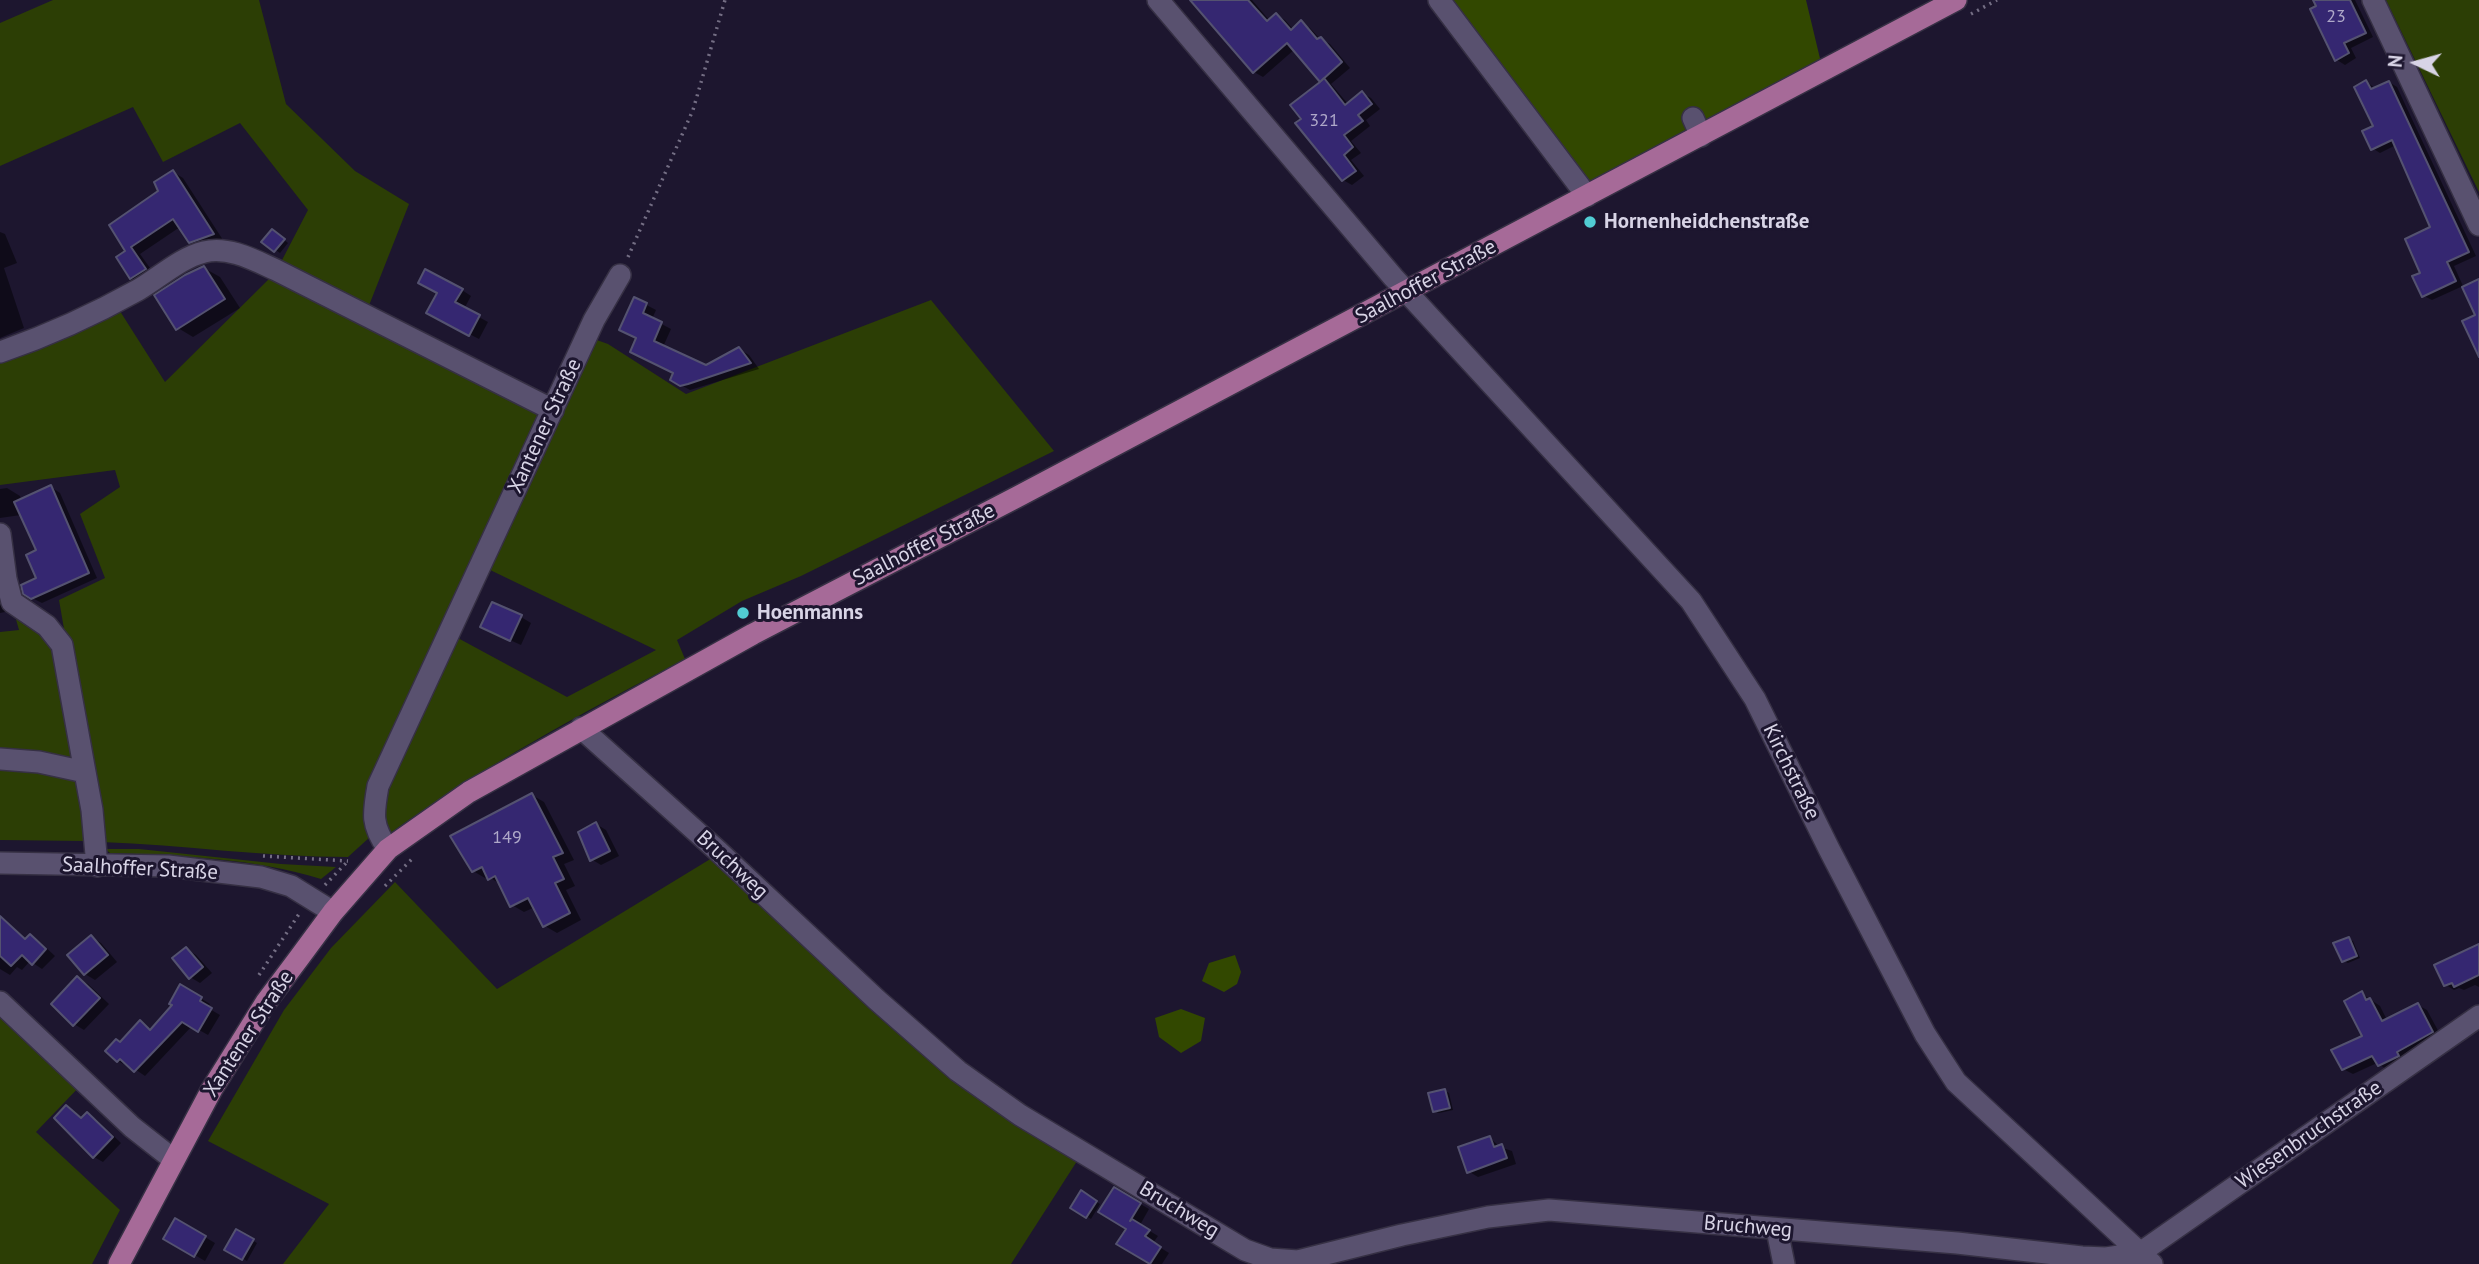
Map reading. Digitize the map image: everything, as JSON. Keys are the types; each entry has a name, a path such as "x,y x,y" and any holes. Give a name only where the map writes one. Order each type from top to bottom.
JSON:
{"main road":[{"name":"Saalhoffer Straße","path":"333,912 388,849 469,792 581,728 753,634 1587,197 1697,127 1956,0"},
{"name":"Xantener Straße","path":"119,1264 212,1089 266,1002 333,912"}],"street":[{"path":"1157,0 1407,292"},
{"path":"1439,0 1587,197"},
{"path":"2373,0 2479,225"},
{"path":"0,352 34,341 137,290 189,258 205,251 226,251 276,270 553,410"},
{"name":"Xantener Straße","path":"388,849 377,834 373,814 378,786 594,320 620,275"},
{"name":"Kirchstraße","path":"1407,292 1691,601 1755,699 1829,849 1919,1021 1956,1082 2146,1258"},
{"path":"0,534 12,602 47,626 62,645 92,810 97,866"},
{"name":"Bruchweg","path":"581,728 958,1071 1020,1115 1245,1250 1270,1259 1297,1261 1488,1217 1549,1210 2106,1258 2146,1258"},
{"path":"0,759 39,762 85,772"},
{"name":"Saalhoffer Straße","path":"0,863 168,866 261,877 291,886 333,912"},
{"path":"0,1002 132,1127 174,1160"},
{"name":"Wiesenbruchstraße","path":"2146,1258 2479,1016"},
{"path":"1777,1230 1784,1264"}],"path":[{"path":"620,275 693,110 725,0"}],"green space":[{"path":"53,0 259,0 286,104 355,171 409,204 368,308 280,264 308,210 240,123 163,162 133,107 0,166 0,23"},
{"path":"1439,0 1806,0 1823,71 1587,196"},
{"path":"2386,0 2479,0 2479,192"},
{"path":"269,279 289,281 538,412 541,419 444,629 370,837 348,857 101,842 59,600 105,578 80,514 120,487 115,470 0,485 0,361 118,308 165,382"},
{"path":"931,300 1054,451 801,576 742,601 677,640 685,659 497,763 389,834 380,821 381,794 456,637 567,697 656,650 486,568 594,339 608,344 686,394"},
{"path":"15,616 43,635 55,654 63,684 74,763 0,752 0,632 19,630"},
{"path":"0,764 75,778 82,790 85,841 0,840"},
{"path":"105,849 139,849 336,867 321,879 243,862 110,853"},
{"path":"712,858 1079,1158 1011,1264 283,1264 329,1204 208,1141 284,1010 331,948 395,882 497,989"},
{"path":"1235,955 1241,972 1237,984 1224,992 1202,981 1209,963"},
{"path":"1181,1009 1205,1018 1201,1041 1181,1053 1159,1037 1155,1018"},
{"path":"0,1011 82,1084 36,1132 120,1210 92,1264 0,1264"}],"building":[{"path":"1190,0 1248,0 1267,21 1276,13 1291,30 1301,20 1317,39 1321,37 1342,62 1324,78 1345,105 1362,91 1372,104 1358,115 1363,121 1344,135 1353,147 1344,155 1356,171 1342,181 1295,123 1301,119 1290,105 1320,82 1287,43 1253,73"},
{"path":"2313,0 2350,0 2366,33 2344,43 2349,53 2335,61 2310,9 2316,6"},
{"path":"2366,80 2371,89 2389,81 2469,252 2447,262 2456,281 2422,297 2412,276 2420,273 2405,239 2430,227 2392,140 2371,150 2362,131 2373,126 2354,87"},
{"path":"173,170 214,234 189,243 173,219 131,247 146,269 130,279 116,257 125,251 109,225 158,191 154,182"},
{"path":"272,229 285,239 274,252 261,242"},
{"path":"204,266 225,299 176,330 154,295"},
{"path":"425,269 463,289 455,302 480,315 469,336 426,313 437,293 418,283"},
{"path":"2479,279 2479,357 2462,321 2475,315 2462,287"},
{"path":"634,297 647,303 643,313 662,322 654,341 706,365 739,347 751,363 680,386 670,380 673,373 630,352 636,338 619,330"},
{"path":"51,485 89,573 31,599 23,594 21,585 36,578 26,555 36,550 14,502"},
{"path":"492,602 522,615 510,641 480,627"},
{"path":"532,793 563,853 553,857 564,879 555,883 570,913 543,927 528,898 510,907 495,876 488,880 482,867 472,872 450,836"},
{"path":"596,822 610,851 590,861 578,832"},
{"path":"0,916 25,939 30,934 46,949 32,965 22,955 11,966 0,956"},
{"path":"91,935 108,955 84,975 67,955"},
{"path":"2349,937 2357,956 2342,962 2333,943"},
{"path":"2479,944 2479,975 2454,987 2452,983 2444,986 2434,965"},
{"path":"186,947 203,967 189,979 172,958"},
{"path":"77,976 100,998 73,1026 51,1004"},
{"path":"180,984 202,997 200,1001 212,1008 198,1032 182,1022 134,1072 120,1059 117,1062 105,1051 116,1039 120,1042 140,1020 150,1030 172,1005 169,1004"},
{"path":"2362,991 2366,1000 2370,998 2382,1021 2418,1003 2433,1032 2397,1052 2399,1056 2378,1066 2372,1056 2342,1070 2331,1050 2362,1036 2344,1001"},
{"path":"1445,1089 1450,1108 1433,1112 1428,1093"},
{"path":"66,1105 81,1118 87,1112 113,1137 93,1158 54,1118"},
{"path":"1490,1136 1494,1147 1502,1144 1507,1158 1467,1173 1458,1147"},
{"path":"1114,1187 1141,1203 1130,1221 1132,1219 1150,1230 1145,1236 1161,1247 1150,1264 1116,1244 1126,1229 1098,1212"},
{"path":"1081,1190 1097,1201 1086,1218 1070,1208"},
{"path":"175,1218 206,1236 194,1257 163,1239"},
{"path":"236,1229 254,1239 242,1260 224,1250"}],"place":[{"name":"Hornenheidchenstraße","path":"1590,222"},
{"name":"Hoenmanns","path":"743,613"}]}
